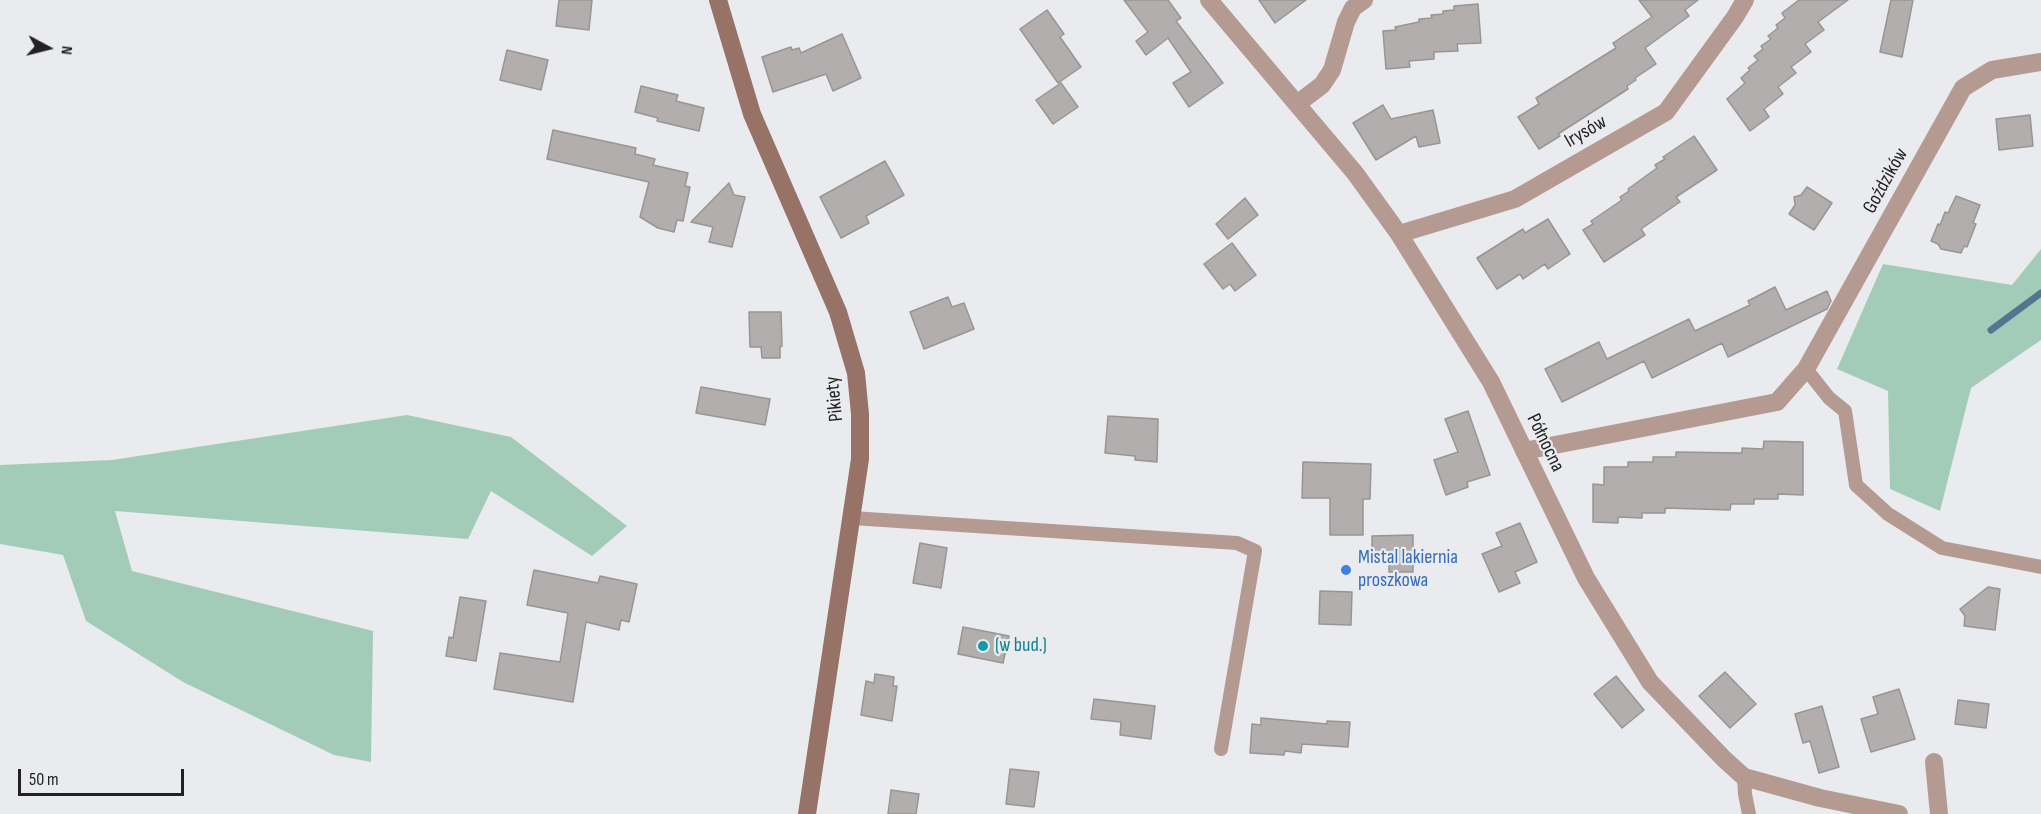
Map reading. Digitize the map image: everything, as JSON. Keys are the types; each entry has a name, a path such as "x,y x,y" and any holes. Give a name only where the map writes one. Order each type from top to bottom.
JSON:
{"street":[{"name":"Pikiety","path":"718,0 752,114 838,312 856,373 860,414 860,459 807,814"},
{"name":"Północna","path":"1209,0 1355,173 1399,234 1491,382 1586,578 1650,682 1744,777 1820,798 1899,814"},
{"path":"1297,104 1322,85 1332,70 1346,22 1353,8 1364,0"},
{"name":"Irysów","path":"1399,234 1515,199 1666,112 1745,0"},
{"name":"Goździków","path":"1524,451 1777,402 1806,369 1963,88 1992,70 2041,62"},
{"path":"1934,762 1939,814"}],"lane":[{"path":"1806,369 1829,398 1845,411 1856,484 1888,514 1942,548 2041,567"},
{"path":"852,518 1237,543 1255,551 1221,749"},
{"path":"1744,777 1749,814"}],"green space":[{"path":"2041,249 2041,340 1971,388 1940,511 1890,489 1888,391 1837,369 1883,264 2012,285"},
{"path":"407,415 511,437 627,526 592,556 491,491 468,539 115,511 132,571 373,631 371,762 334,755 183,682 86,621 63,555 0,544 0,465 112,460"}],"building":[{"path":"559,0 592,0 589,30 556,26"},
{"path":"1124,0 1168,0 1181,18 1176,21 1223,83 1189,107 1173,83 1191,72 1168,38 1146,55 1136,41 1148,32"},
{"path":"1259,0 1306,0 1275,23"},
{"path":"1639,0 1698,0 1685,10 1689,16 1645,48 1656,64 1635,78 1636,80 1627,86 1628,89 1558,134 1560,136 1539,149 1518,117 1539,104 1536,98 1616,48 1613,43 1652,17"},
{"path":"1799,0 1848,0 1818,22 1824,30 1805,44 1811,52 1791,67 1796,73 1778,87 1783,94 1764,109 1769,117 1750,131 1727,99 1745,83 1741,78 1758,60 1754,56 1763,49 1761,46 1771,39 1768,36 1778,28 1776,25 1785,18 1782,13"},
{"path":"1891,0 1913,0 1902,57 1880,52"},
{"path":"1478,4 1481,43 1457,44 1458,51 1434,52 1434,59 1409,61 1410,67 1386,69 1383,31 1396,30 1395,27 1419,22 1419,19 1432,18 1431,15 1454,10 1454,6"},
{"path":"1047,10 1064,34 1060,37 1081,67 1058,83 1020,29"},
{"path":"842,34 861,78 833,91 826,74 773,92 762,57 791,47 792,50 799,48 801,53"},
{"path":"507,50 548,60 541,90 500,80"},
{"path":"1061,83 1078,107 1053,124 1036,100"},
{"path":"641,86 678,95 676,101 704,108 699,131 657,121 658,118 635,112"},
{"path":"1383,105 1391,119 1433,110 1440,143 1419,147 1416,136 1376,160 1353,123"},
{"path":"2030,115 2033,146 1999,150 1996,119"},
{"path":"553,130 636,148 635,154 655,159 653,165 688,173 685,186 690,187 683,221 677,220 674,232 658,228 640,217 649,182 547,159"},
{"path":"1694,136 1717,170 1676,197 1680,202 1641,229 1645,235 1604,262 1583,230 1593,224 1591,221 1622,200 1620,197 1657,168 1655,165 1665,159 1663,157"},
{"path":"885,161 904,195 866,216 869,223 841,238 820,197"},
{"path":"729,183 734,195 745,197 732,247 709,242 713,227 691,222"},
{"path":"1807,187 1832,203 1814,230 1789,214 1795,205 1794,197 1801,195"},
{"path":"1956,196 1980,205 1967,247 1964,246 1961,253 1941,249 1938,244 1931,241 1938,224 1940,225 1945,212 1948,213"},
{"path":"1245,198 1258,215 1228,239 1216,224"},
{"path":"1548,219 1570,254 1548,269 1545,264 1523,279 1520,274 1497,289 1477,258 1523,229 1525,233"},
{"path":"1232,243 1256,275 1235,291 1230,284 1223,289 1204,264"},
{"path":"1775,287 1786,310 1827,291 1831,301 1827,309 1728,357 1722,343 1652,378 1644,361 1562,402 1545,369 1599,342 1607,359 1689,319 1695,331 1750,305 1748,301"},
{"path":"948,297 952,307 964,303 974,329 924,349 910,312"},
{"path":"749,312 781,312 780,358 762,358 761,347 750,347"},
{"path":"701,387 770,399 765,425 696,413"},
{"path":"1468,411 1490,475 1467,482 1468,487 1446,495 1434,460 1458,452 1445,419"},
{"path":"1108,416 1158,419 1157,462 1135,460 1135,456 1105,453"},
{"path":"1764,441 1803,442 1803,495 1778,494 1778,499 1754,499 1754,504 1731,504 1730,510 1665,508 1665,513 1642,513 1642,518 1618,517 1618,523 1593,522 1593,484 1604,485 1604,467 1628,467 1628,462 1653,462 1653,457 1676,457 1676,452 1742,453 1742,448 1763,449"},
{"path":"1303,462 1371,464 1370,499 1363,499 1363,535 1330,535 1330,498 1302,498"},
{"path":"1520,523 1537,562 1515,572 1520,583 1499,592 1482,554 1502,546 1496,533"},
{"path":"1413,535 1413,572 1389,572 1389,561 1372,561 1372,536"},
{"path":"920,543 947,548 941,588 913,583"},
{"path":"534,570 598,583 600,576 637,584 629,622 621,620 619,630 586,622 573,702 494,689 500,653 560,662 568,613 527,605"},
{"path":"1988,587 2000,589 1995,630 1964,626 1965,616 1960,609"},
{"path":"1320,591 1352,592 1351,625 1319,624"},
{"path":"460,597 486,601 476,661 446,656 449,637 453,638"},
{"name":"(w bud.)","path":"963,627 1009,636 1003,663 958,654"},
{"path":"1725,672 1756,704 1730,728 1699,696"},
{"path":"875,674 894,677 893,686 897,686 892,721 861,715 866,681 874,683"},
{"path":"1616,676 1644,710 1622,728 1594,694"},
{"path":"1899,689 1915,739 1871,752 1861,719 1878,714 1873,697"},
{"path":"1094,699 1155,706 1151,739 1120,735 1121,722 1091,719"},
{"path":"1958,700 1989,704 1986,728 1955,724"},
{"path":"1822,706 1839,767 1819,773 1810,741 1803,743 1795,714"},
{"path":"1261,718 1327,724 1327,721 1350,722 1348,747 1302,744 1301,753 1285,751 1284,755 1250,753 1252,724 1261,725"},
{"path":"1010,769 1039,772 1034,807 1006,804"},
{"path":"891,790 919,794 916,814 888,814"}],"waterway":[{"path":"1991,330 2041,293"}],"place":[{"name":"Mistal lakiernia proszkowa","path":"1346,570"},
{"name":"(w bud.)","path":"983,646"}]}
